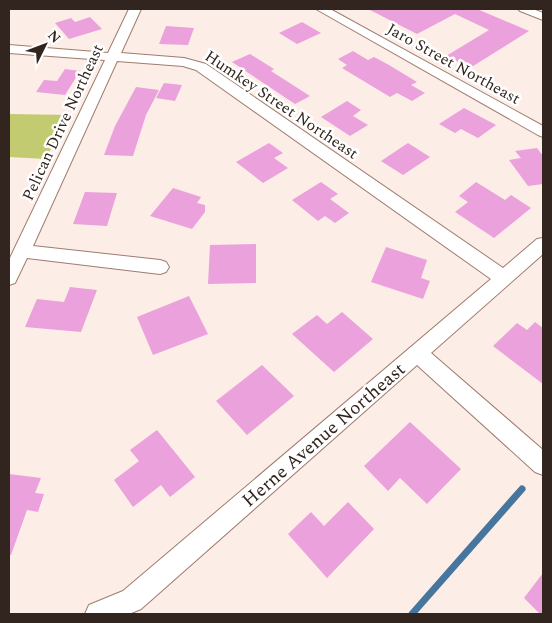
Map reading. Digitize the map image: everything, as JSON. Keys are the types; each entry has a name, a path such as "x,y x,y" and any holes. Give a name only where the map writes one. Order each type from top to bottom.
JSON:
{"street":[{"name":"Pelican Drive Northeast","path":"9,278 135,9"},
{"name":"Jaro Street Northeast","path":"322,9 543,132"},
{"path":"524,9 543,17"},
{"name":"Humkey Street Northeast","path":"9,49 184,62 201,67 503,278"},
{"name":"Herne Avenue Northeast","path":"98,614 132,600 543,244"},
{"path":"22,251 160,267"},
{"path":"417,353 543,464"}],"green space":[{"path":"9,114 72,115 45,159 9,157"}],"building":[{"path":"368,9 477,9 529,31 470,68 446,56 489,30 455,14 417,34"},
{"path":"90,17 102,29 69,39 55,23 71,18 75,22"},
{"path":"302,22 321,33 297,44 279,33"},
{"path":"166,26 194,28 188,45 159,44"},
{"path":"353,51 368,60 374,57 389,65 417,82 411,85 425,93 412,101 397,93 390,97 342,68 347,65 338,59"},
{"path":"250,54 274,69 271,71 310,96 295,104 232,62"},
{"path":"65,69 80,71 65,95 36,92 44,80 57,81"},
{"path":"164,83 182,85 175,101 156,98"},
{"path":"136,87 159,90 146,115 133,156 104,155 115,126"},
{"path":"347,101 361,110 353,116 368,125 350,136 321,117"},
{"path":"464,108 496,125 478,138 461,129 455,133 439,124"},
{"path":"269,143 283,153 274,158 288,168 263,183 236,162"},
{"path":"408,143 430,157 403,175 381,161"},
{"path":"537,148 543,156 543,184 528,186 509,160 521,158 515,151"},
{"path":"321,182 338,194 330,199 349,213 335,223 325,216 318,221 292,200"},
{"path":"476,182 505,200 511,195 531,208 494,238 455,212 468,202 459,196"},
{"path":"173,188 201,197 197,203 205,205 205,212 192,229 150,216"},
{"path":"85,192 117,193 107,226 73,224"},
{"path":"256,244 256,283 208,284 210,245"},
{"path":"386,247 427,260 421,278 430,281 423,299 371,282"},
{"path":"70,287 97,290 81,332 25,327 37,299 64,302"},
{"path":"189,296 208,334 153,355 137,317"},
{"path":"342,312 373,339 334,372 292,334 317,315 327,324"},
{"path":"535,322 543,328 543,384 493,346 517,323 527,330"},
{"path":"262,365 294,396 247,435 216,401"},
{"path":"410,422 461,469 427,504 400,478 388,491 364,466"},
{"path":"157,430 195,477 170,497 161,485 133,507 114,480 139,461 130,450"},
{"path":"9,474 41,478 35,493 44,494 38,512 27,510 11,555 9,555"},
{"path":"348,502 374,529 327,578 288,534 311,512 324,526"},
{"path":"543,573 543,614 540,614 524,598"}],"waterway":[{"path":"412,614 522,489"}]}
